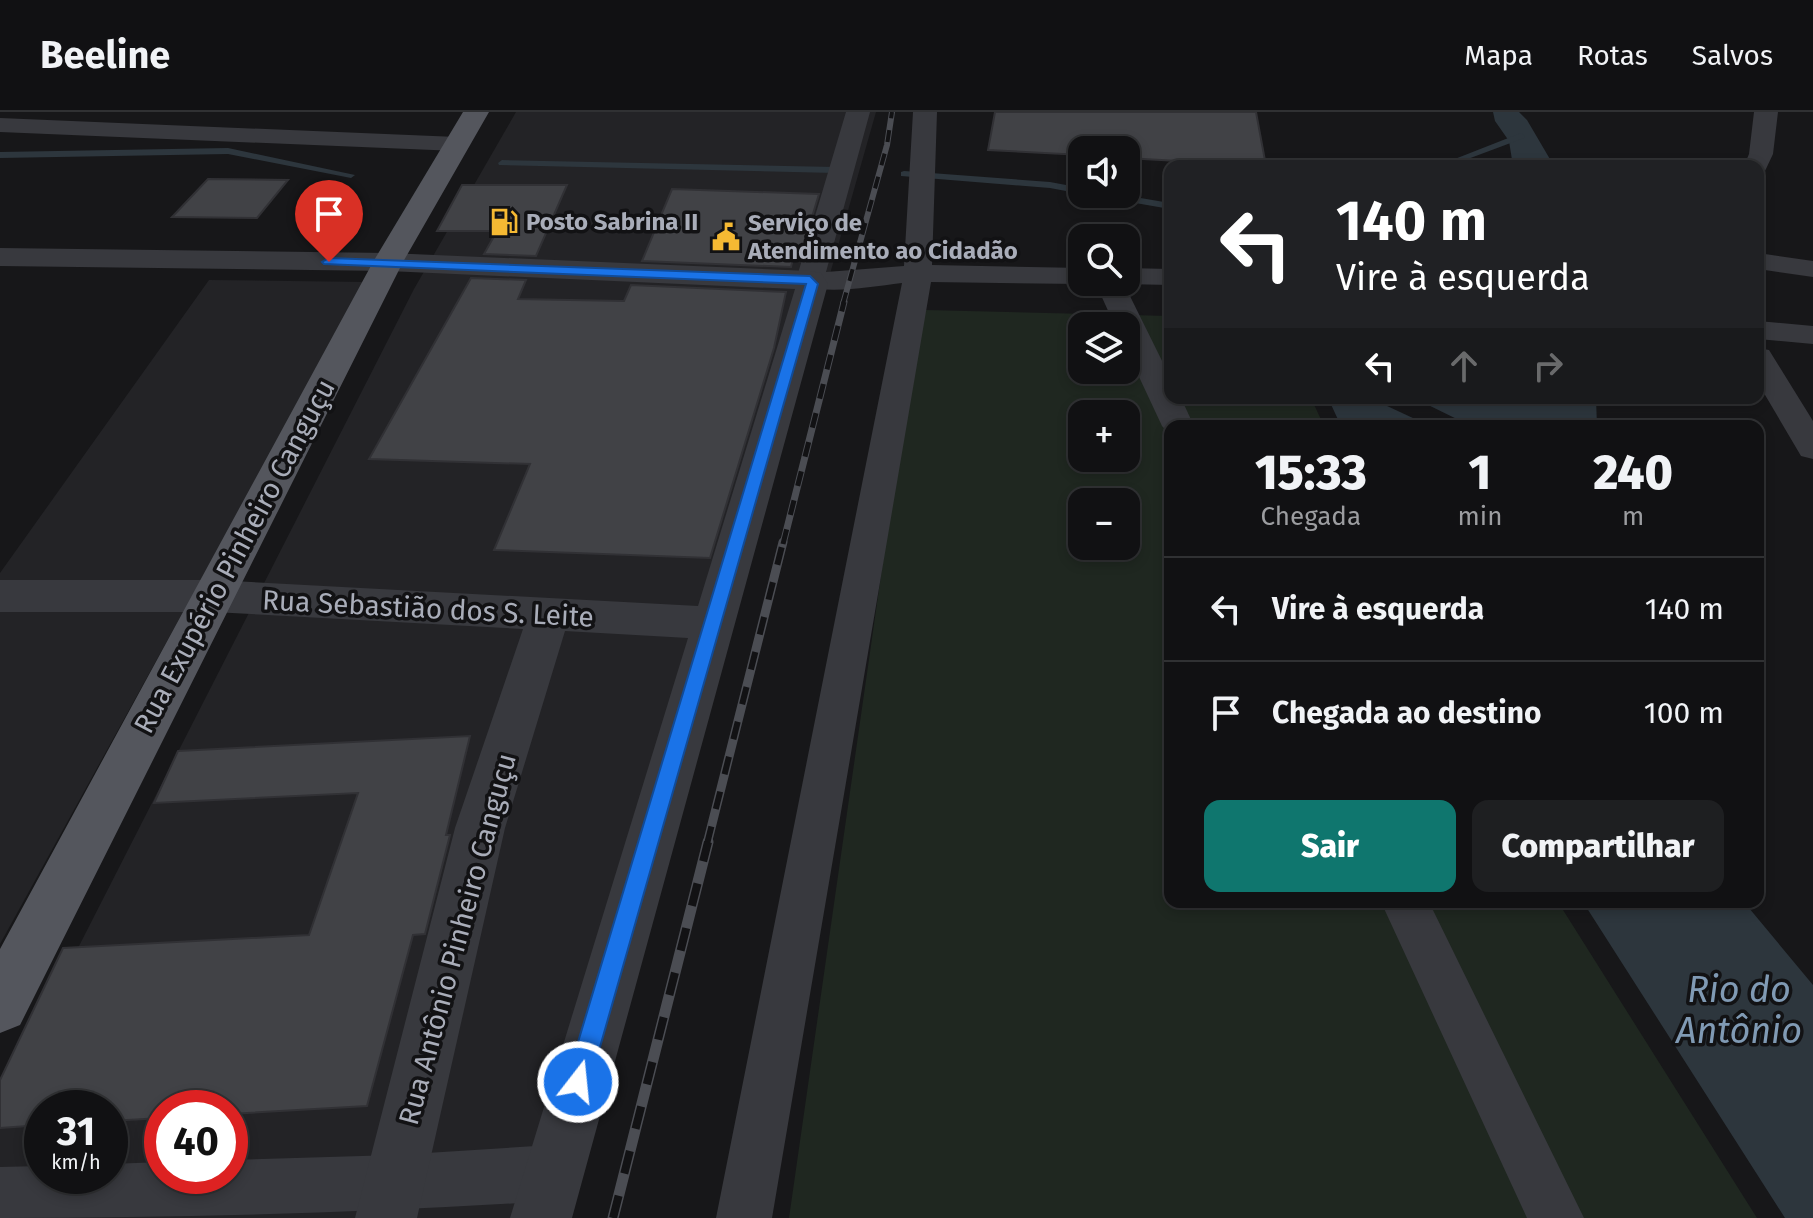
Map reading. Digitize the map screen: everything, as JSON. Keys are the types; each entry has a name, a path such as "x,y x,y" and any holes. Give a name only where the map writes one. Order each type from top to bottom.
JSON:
{"main road":[{"name":"Rua Exupério Pinheiro Canguçu","path":"0,1005 388,262 467,128"}],"street":[{"path":"0,1195 390,1200 546,1196 812,284 810,280 858,112"},
{"path":"744,1218 918,273 925,112"},
{"path":"1758,160 1766,112"},
{"path":"0,125 467,128"},
{"path":"0,257 388,262 849,281 918,273 1068,276"},
{"path":"1764,262 1813,269"},
{"path":"1140,276 1164,277"},
{"path":"1116,296 1164,397"},
{"path":"1764,331 1813,335"},
{"path":"1764,367 1813,448"},
{"path":"1778,391 1813,395"},
{"name":"Rua Sebastião dos S. Leite","path":"0,596 213,596 712,623"},
{"name":"Rua Antônio Pinheiro Canguçu","path":"390,1200 480,828 549,616"},
{"path":"1408,908 1556,1218"}],"shaded area":[{"path":"516,112 876,112 562,1218 0,1218 0,1101 414,289"},
{"path":"209,280 365,282 0,944 0,573"},
{"path":"926,310 1068,313 1068,384 1140,384 1140,315 1164,316 1164,404 1314,404 1321,420 1164,420 1164,908 1562,908 1757,1218 789,1218 913,352"}],"water":[{"path":"1493,112 1519,112 1550,160 1512,160 1509,141 1495,121"},
{"path":"1331,404 1383,404 1417,420 1338,420"},
{"path":"1426,404 1596,404 1597,420 1459,420"},
{"name":"Rio do Antônio","path":"1587,908 1749,908 1813,985 1813,1218 1785,1218"}],"building":[{"path":"995,112 1256,112 1265,160 1140,159 1140,136 1068,136 1068,154 988,150"},
{"path":"208,179 288,180 257,218 172,217"},
{"path":"462,185 567,185 536,256 484,254 497,231 437,231"},
{"path":"672,189 819,194 803,247 796,247 791,267 642,261"},
{"path":"471,278 526,280 518,299 624,301 631,285 786,292 774,348 710,558 494,550 530,464 369,459"},
{"path":"470,736 446,835 450,835 425,934 413,935 367,1106 248,1113 248,1090 144,1090 144,1119 128,1120 128,1090 24,1090 24,1126 0,1128 0,1080 63,948 309,935 358,793 154,803 178,751"}],"waterway":[{"path":"1457,160 1521,136"},
{"path":"0,155 228,151 351,175"},
{"path":"502,163 835,170"},
{"path":"904,174 1068,188"},
{"path":"1140,201 1164,205"}],"railway":[{"path":"843,304 887,145 892,112"},
{"path":"783,544 844,302"},
{"path":"707,844 783,542"},
{"path":"613,1218 708,842"}],"place":[{"name":"Posto Sabrina II","path":"504,222"},
{"name":"Serviço de Atendimento ao Cidadão","path":"726,237"}],"route":[{"path":"329,262 810,280 812,284 578,1082"}]}
